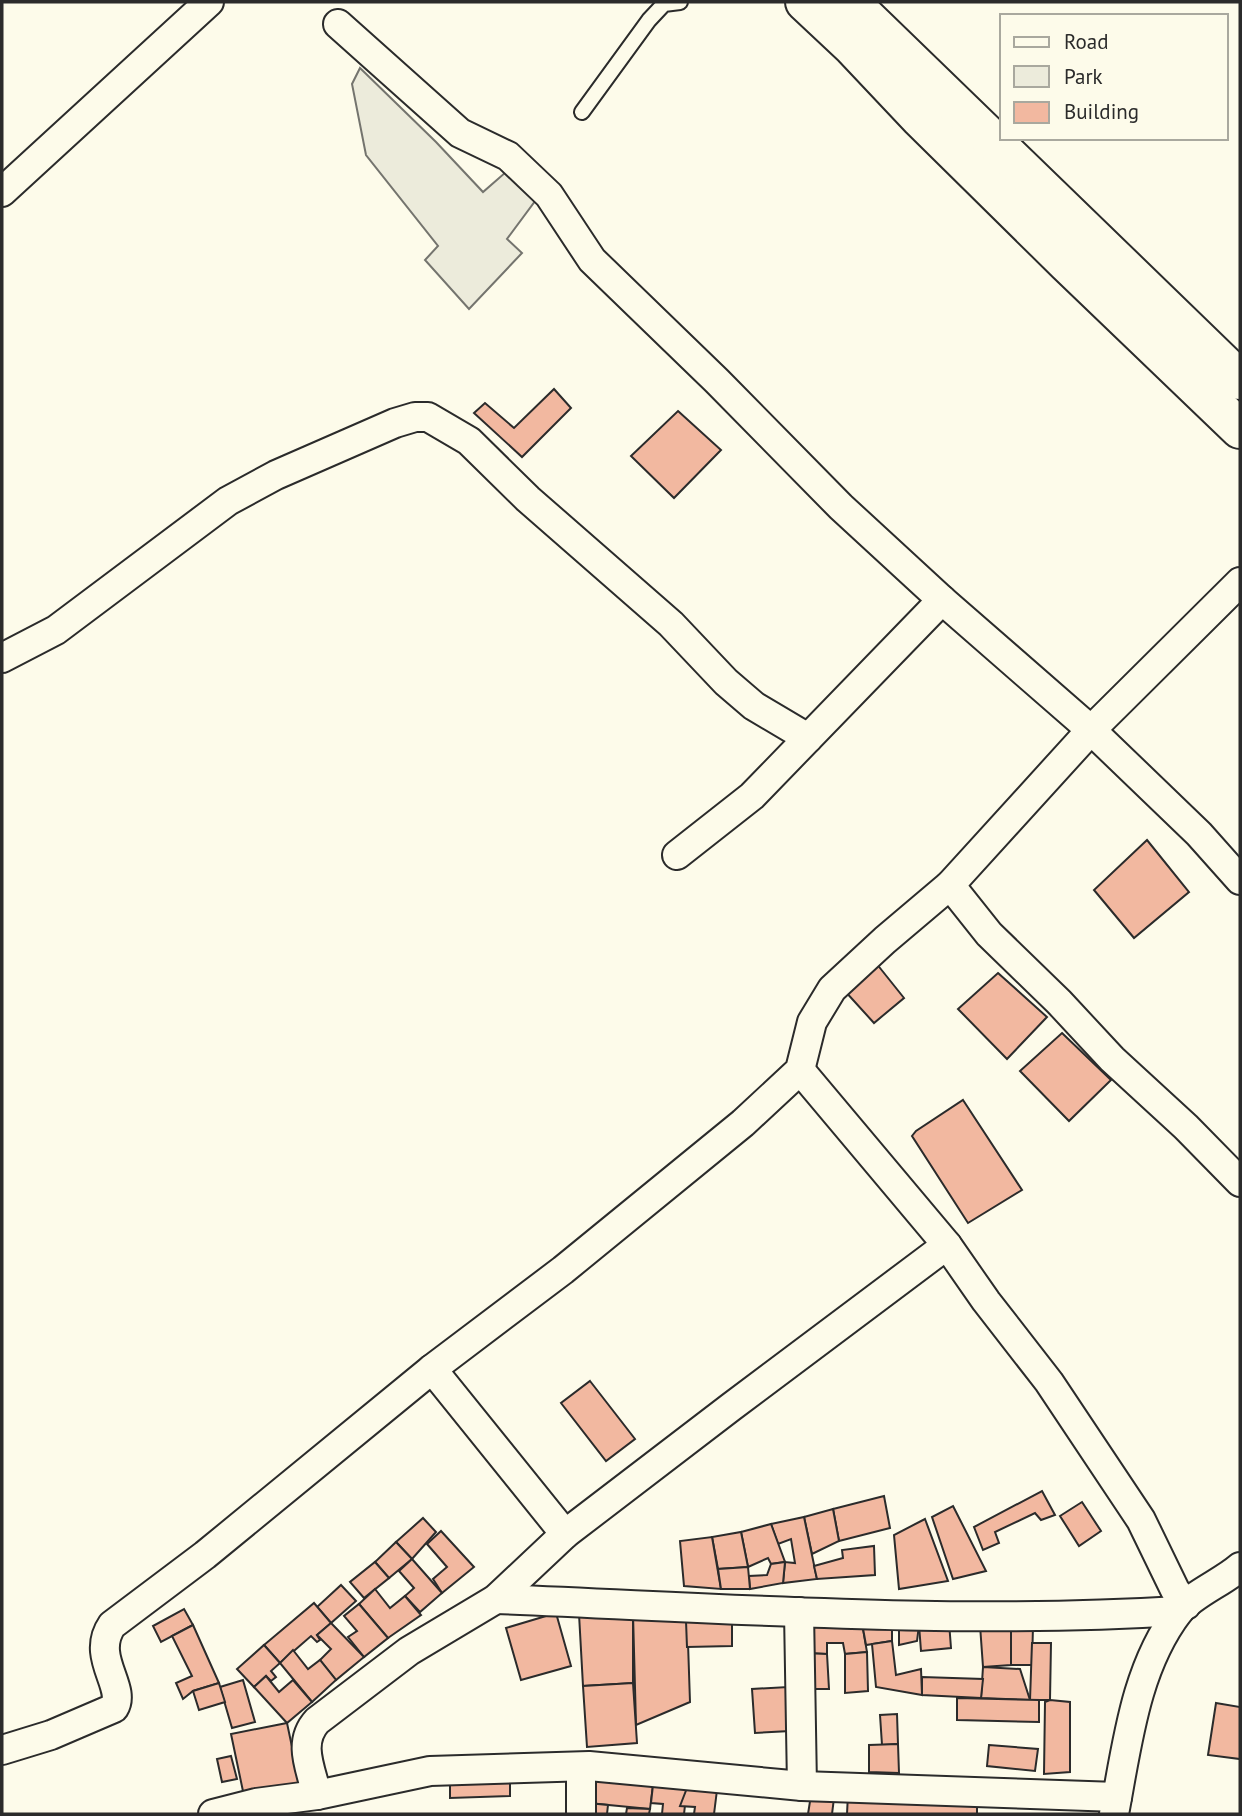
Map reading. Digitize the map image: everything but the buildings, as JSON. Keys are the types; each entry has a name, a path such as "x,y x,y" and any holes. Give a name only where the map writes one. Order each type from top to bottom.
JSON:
{"main road":[{"path":"805,2 1067,263 1240,429"},
{"path":"850,2 1235,365"}],"street":[{"path":"2,192 209,2"},
{"path":"338,24 460,133 508,156 548,195 592,260 717,381 841,507 942,600 1091,730 1199,834 1240,880"},
{"path":"2,658 56,631 228,501 276,475 373,432 415,417 428,417 469,441 559,526 671,624 726,682 754,706 808,738"},
{"path":"2,1750 51,1735 114,1709 118,1701 117,1693 106,1665 105,1647 106,1636 112,1625 215,1548 432,1369 564,1270 743,1123 800,1070 812,1022 832,989 950,885 1091,730 1240,582"},
{"path":"677,855 752,796 942,600"},
{"path":"950,885 989,934 1059,1002 1112,1059 1186,1127 1240,1182"},
{"path":"800,1070 947,1245 986,1301 1049,1381 1141,1520 1183,1608"},
{"path":"317,1795 305,1747 308,1732 317,1720 409,1651 496,1599 565,1534 947,1245"},
{"path":"432,1369 565,1534"},
{"path":"213,1814 256,1803 317,1795 430,1771 581,1767 678,1773 802,1786 1116,1806 1137,1699 1159,1644 1183,1608 1240,1567"},
{"path":"496,1599 799,1612 1051,1615 1183,1608"},
{"path":"799,1612 802,1786"},
{"path":"580,1814 581,1767"}],"lane":[{"path":"582,112 649,20 664,4 680,2"}],"green space":[{"path":"360,68 483,192 514,165 541,193 507,239 522,253 469,309 425,260 438,246 366,155 352,84"}]}
